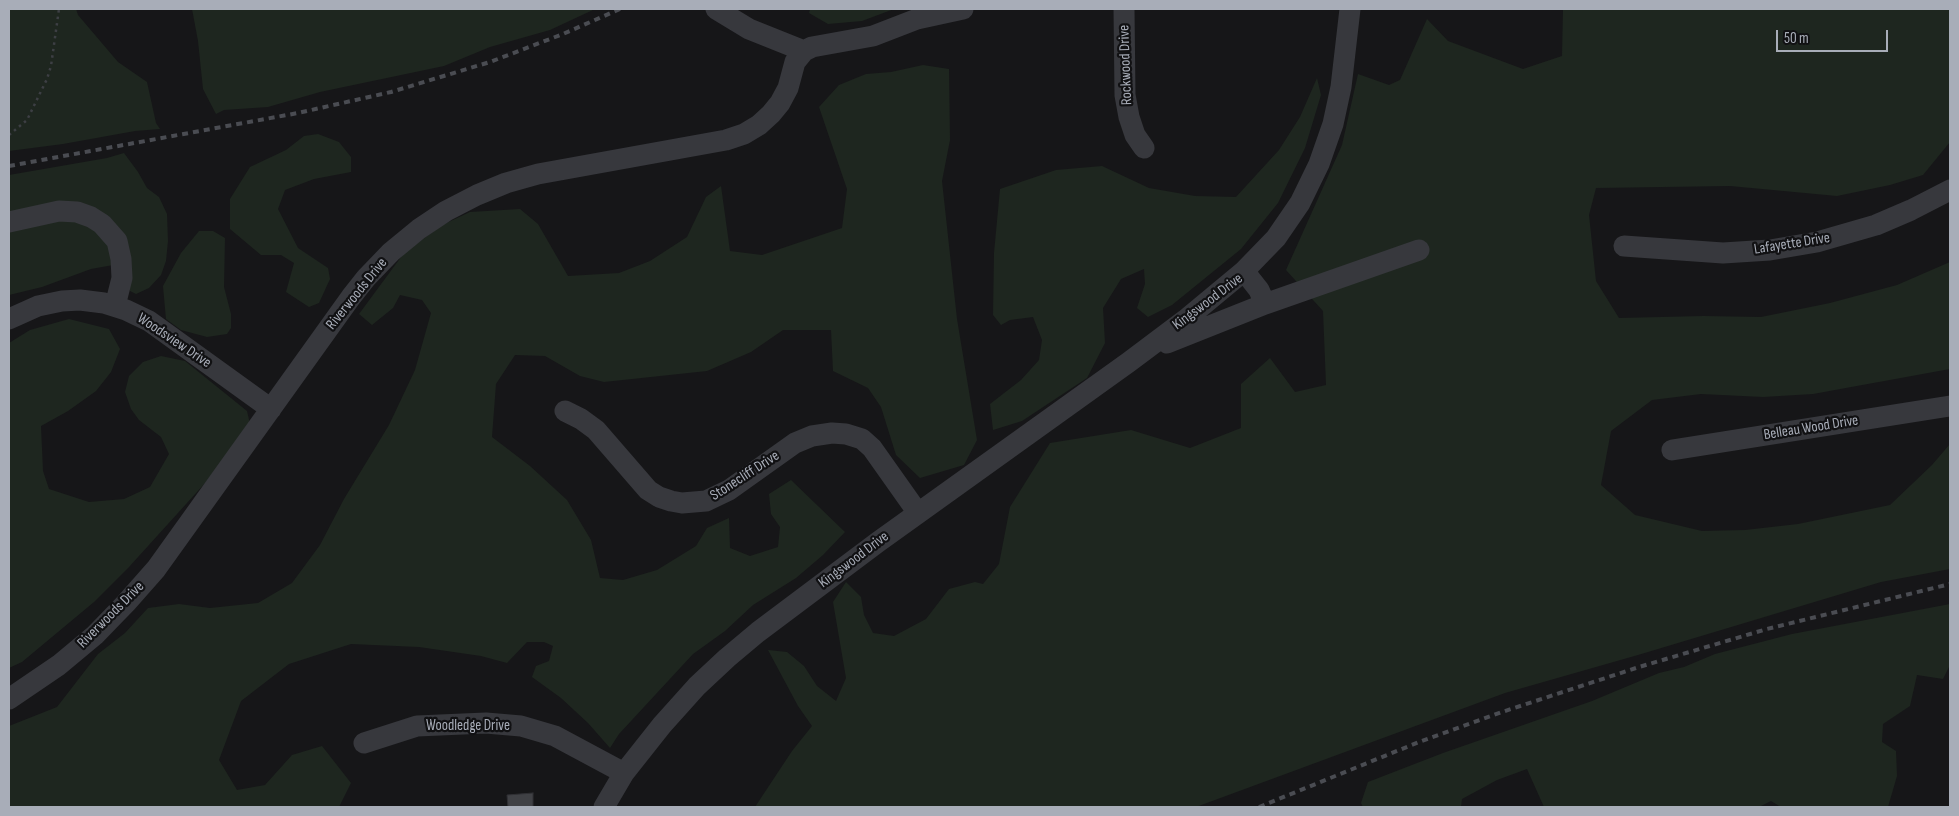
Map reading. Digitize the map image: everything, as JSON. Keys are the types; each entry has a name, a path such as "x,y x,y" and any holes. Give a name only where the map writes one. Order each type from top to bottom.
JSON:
{"street":[{"path":"716,9 749,29 804,51 812,47 873,36 917,19 963,9"},
{"name":"Rockwood Drive","path":"1124,9 1125,95 1135,135 1144,148"},
{"path":"1244,271 1276,238 1300,203 1319,164 1333,124 1341,87 1350,9"},
{"name":"Riverwoods Drive","path":"9,699 59,664 95,635 156,570 366,278 391,252 432,220 477,195 506,183 538,174 726,140 744,134 759,125 780,103 788,88 796,62 804,51"},
{"name":"Lafayette Drive","path":"1624,246 1723,253 1770,250 1817,242 1876,225 1950,190"},
{"path":"9,222 43,214 77,212 91,217 102,224 117,241 121,259 122,278 115,306"},
{"name":"Kingswood Drive","path":"1141,353 1265,304 1419,250"},
{"name":"Kingswood Drive","path":"604,807 624,773 662,724 697,686 758,632 918,513 1141,353 1244,271 1259,290 1265,304"},
{"name":"Woodsview Drive","path":"9,319 38,306 62,301 80,300 115,306 149,322 271,409"},
{"name":"Belleau Wood Drive","path":"1672,450 1950,406"},
{"name":"Stonecliff Drive","path":"565,411 581,419 596,430 648,490 659,497 671,501 682,503 706,501 729,490 795,443 812,436 832,433 846,434 862,439 872,448 918,513"},
{"name":"Woodledge Drive","path":"364,742 416,726 486,722 521,726 556,736 624,773"}],"path":[{"path":"9,135 27,120 38,99 51,66 59,9"}],"shaded area":[{"path":"9,9 76,9 78,15 118,62 147,82 156,123 160,129 135,131 63,144 9,151"},
{"path":"192,9 595,9 550,30 490,47 444,66 320,92 268,107 224,110 216,114 203,89 198,41"},
{"path":"810,9 894,9 862,21 828,24 809,13"},
{"path":"1563,9 1950,9 1950,142 1923,175 1890,185 1837,196 1730,186 1596,188 1589,215 1596,281 1619,318 1761,317 1830,303 1897,285 1950,262 1950,369 1813,394 1763,397 1701,394 1652,400 1611,431 1601,485 1635,515 1702,531 1745,530 1798,524 1890,505 1932,465 1950,444 1950,569 1881,582 1505,693 1196,807 755,807 792,751 812,726 798,706 768,650 787,652 804,666 817,686 836,701 846,678 833,602 846,582 861,597 864,615 873,633 894,636 926,619 949,589 975,582 983,584 999,564 1010,507 1050,443 1131,430 1190,448 1241,428 1241,384 1270,358 1295,392 1326,385 1323,311 1286,270 1342,145 1358,74 1389,85 1400,80 1427,19 1448,41 1523,69 1562,56"},
{"path":"923,65 949,69 950,140 942,181 957,319 977,440 964,465 920,478 896,455 881,407 868,388 833,371 831,330 783,330 751,352 707,371 604,382 580,376 545,356 515,355 496,384 492,437 530,466 567,500 591,540 600,578 623,580 657,570 696,546 707,528 729,518 730,548 750,556 778,547 780,527 771,514 769,494 791,480 845,532 823,555 796,578 753,605 725,631 693,654 619,734 610,748 588,723 561,698 532,677 536,666 549,661 553,646 544,642 527,642 507,663 481,656 419,647 351,644 289,664 241,701 219,760 237,790 265,785 292,755 322,746 351,783 339,807 9,807 9,726 57,707 98,654 125,633 148,608 179,604 210,608 258,603 292,583 320,545 344,499 389,425 415,370 431,313 422,300 400,295 393,308 372,325 359,314 404,253 442,225 470,212 520,209 538,224 568,276 619,273 650,261 687,237 706,197 721,186 730,251 762,255 842,228 847,189 819,107 839,85 866,74 891,72"},
{"path":"1317,78 1321,95 1305,148 1278,203 1241,249 1172,305 1148,317 1137,308 1145,284 1144,269 1121,279 1103,308 1105,343 1087,378 1022,421 993,430 990,404 1021,380 1039,360 1042,340 1033,317 1010,320 1001,325 993,315 994,253 1000,189 1056,170 1102,166 1149,188 1195,196 1236,197 1279,150 1300,117"},
{"path":"318,134 339,142 351,157 351,172 314,179 285,190 278,209 298,248 328,268 330,279 319,303 309,307 286,292 294,263 281,255 261,255 230,229 230,199 250,167 286,150 304,136"},
{"path":"124,153 147,188 159,197 167,214 168,241 166,261 161,275 149,288 136,294 130,291 126,275 130,262 91,269 42,287 9,295 9,175 107,158"},
{"path":"199,231 213,231 225,238 224,287 231,314 231,328 227,334 207,337 181,330 166,319 163,286 181,253"},
{"path":"69,319 109,329 120,349 111,372 96,391 68,411 41,426 43,471 49,489 89,502 124,499 150,487 169,454 161,437 139,420 131,409 125,392 129,376 143,362 161,356 185,361 247,411 250,424 206,482 129,567 94,602 22,662 9,668 9,343 30,330"},
{"path":"1950,604 1950,665 1943,679 1917,675 1910,706 1883,724 1882,742 1896,751 1897,776 1888,807 1781,807 1771,801 1759,807 1544,807 1527,769 1497,780 1462,799 1461,807 1363,807 1361,803 1368,782 1443,753 1592,701 1659,673 1684,667 1715,654 1792,634"}],"building":[{"path":"533,793 533,807 508,807 507,795"}],"railway":[{"path":"9,166 298,113 391,92 490,62 563,34 620,9"},
{"path":"1259,807 1419,742 1502,712 1639,667 1767,629 1950,584"}]}
